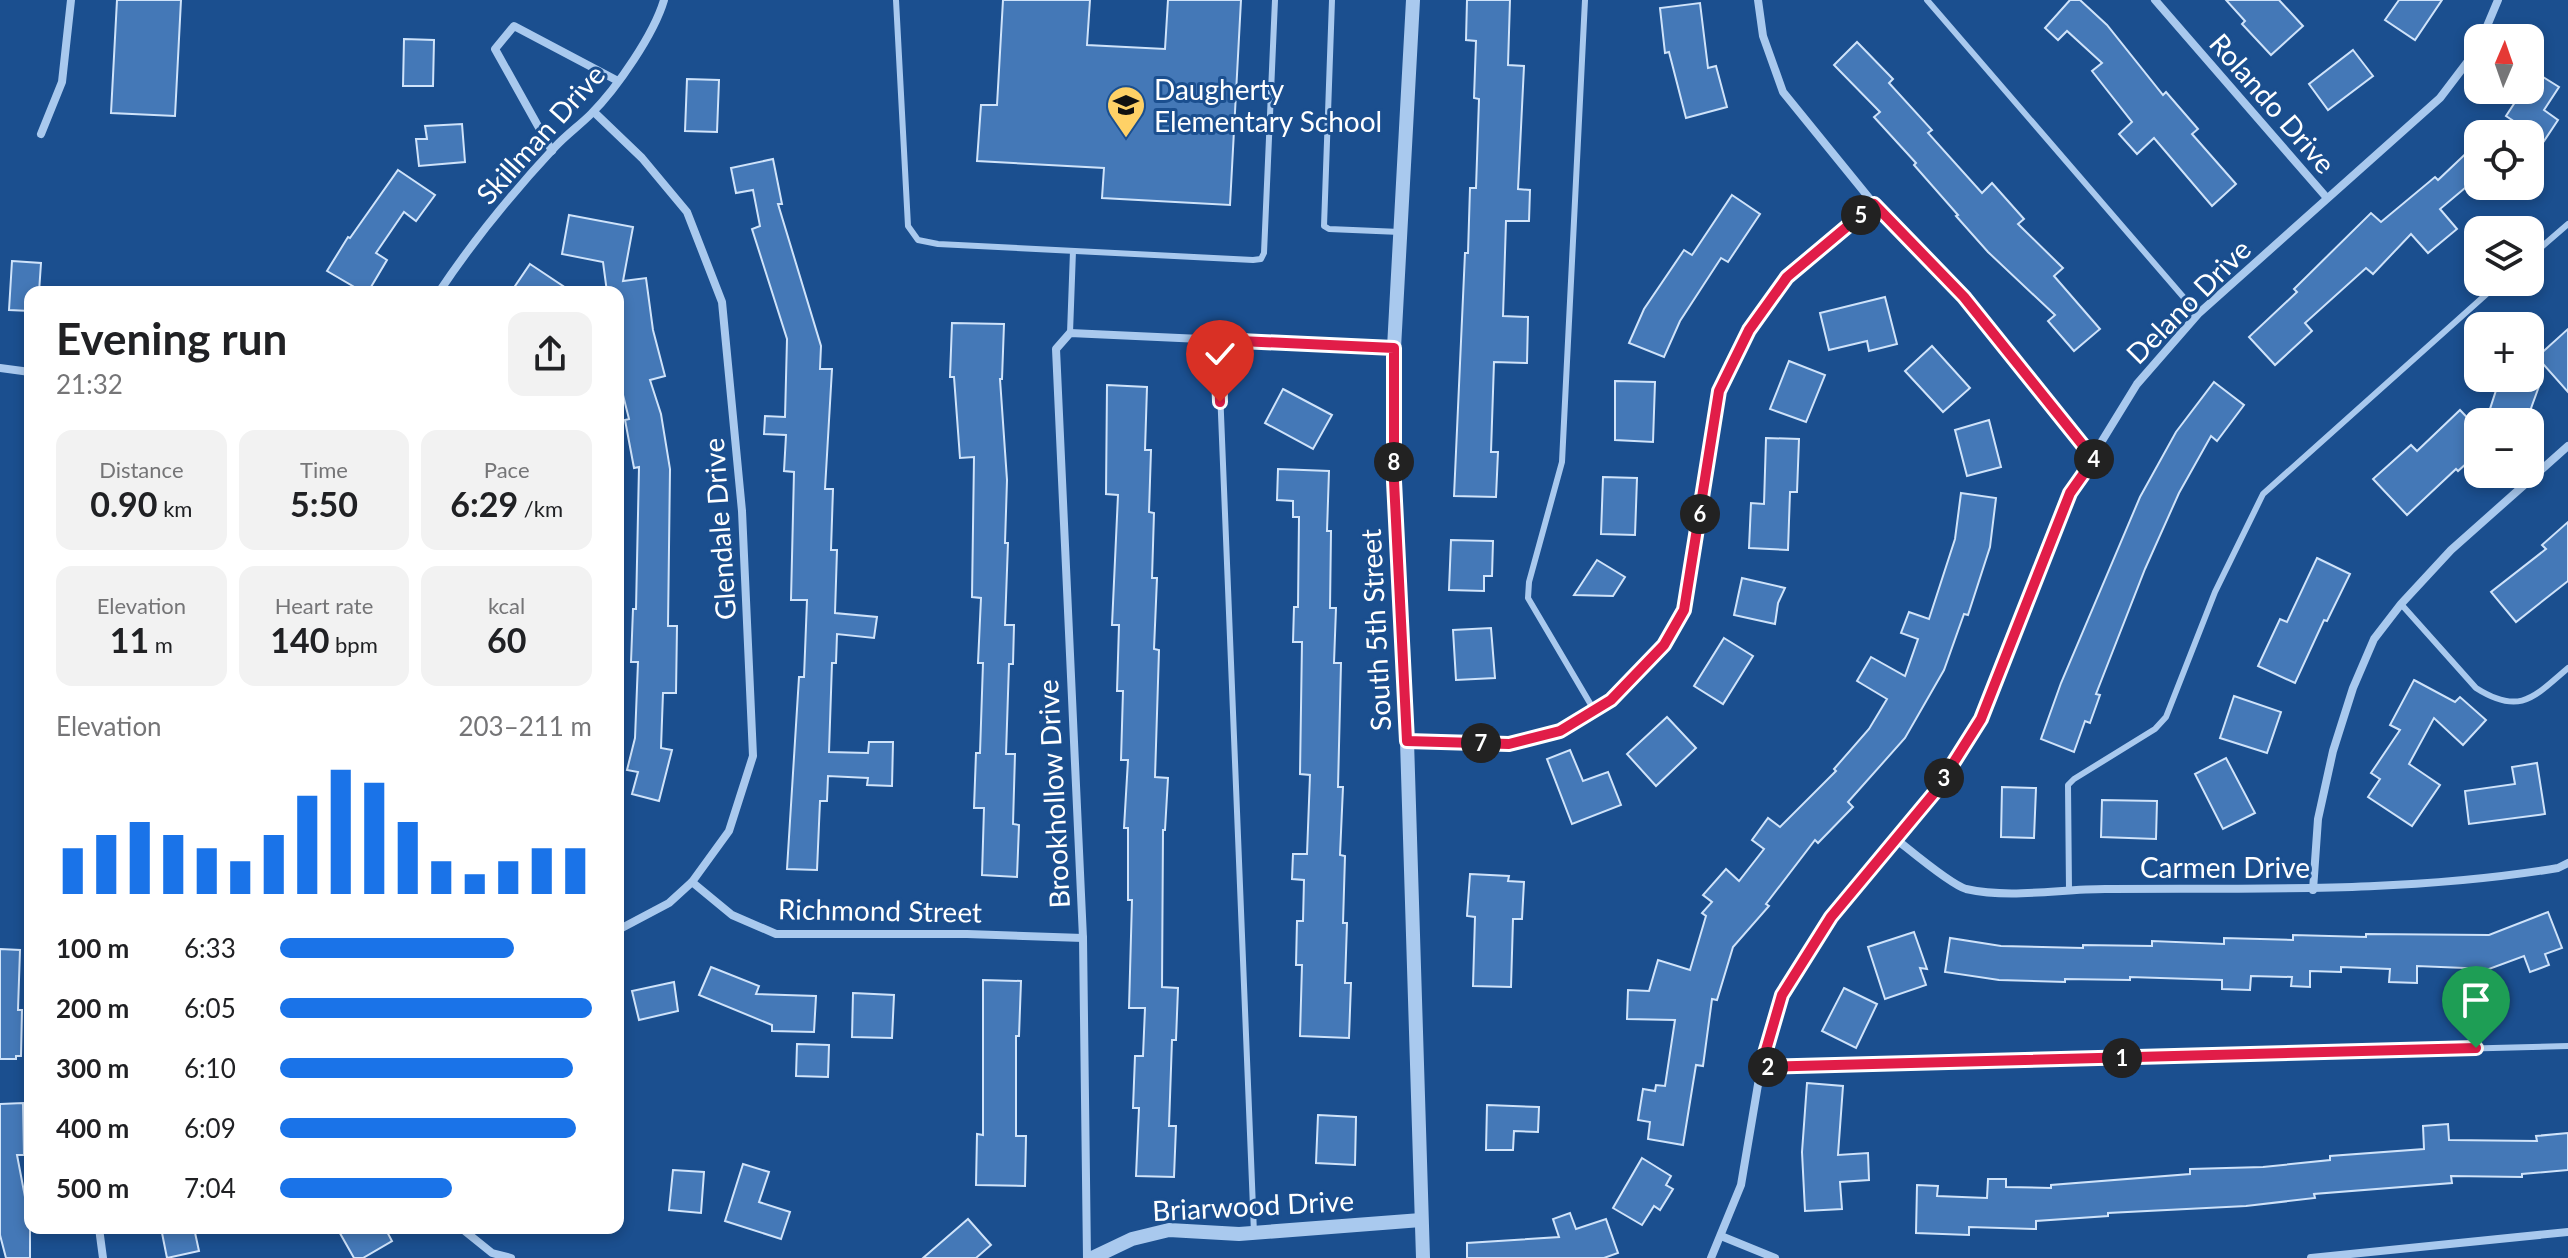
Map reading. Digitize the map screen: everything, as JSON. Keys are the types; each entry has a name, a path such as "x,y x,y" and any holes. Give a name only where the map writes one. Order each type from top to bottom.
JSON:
{"street":[{"path":"41,134 62,82 71,0"},
{"name":"Skillman Drive","path":"443,286 487,227 552,151 594,112 618,81 661,12 664,0"},
{"name":"South 5th Street","path":"1413,0 1394,348 1394,481 1407,741 1423,1258"},
{"path":"1758,0 1763,36 1783,92 1874,204 1964,297 2094,459"},
{"name":"Rolando Drive","path":"2155,0 2327,198"},
{"path":"2488,24 2498,0"},
{"path":"552,151 495,49 514,26 618,81"},
{"name":"Delano Drive","path":"1711,1258 1741,1185 1761,1067 1782,995 1831,917 1935,792 1981,719 2070,493 2094,459 2137,384 2198,314 2440,98 2464,66"},
{"name":"Glendale Drive","path":"594,112 642,158 687,212 722,302 742,511 753,756 729,831 692,882 669,903 624,927"},
{"path":"1407,741 1509,744 1560,731 1611,700 1664,645 1684,610 1719,391 1749,330 1787,277 1874,204"},
{"path":"1070,333 1394,348"},
{"name":"Brookhollow Drive","path":"1070,333 1056,349 1083,938 1089,1258"},
{"path":"0,368 24,371"},
{"path":"2313,890 2318,819 2333,751 2353,688 2374,639 2401,604 2451,550 2568,446"},
{"name":"Carmen Drive","path":"1897,840 1963,888 2027,894 2069,891 2313,890 2492,879 2558,868 2568,863"},
{"name":"Richmond Street","path":"692,882 732,915 776,934 967,934 1083,938"},
{"name":"Briarwood Drive","path":"1089,1258 1132,1239 1169,1230 1254,1233 1421,1220"},
{"path":"2311,1258 2568,1232"},
{"path":"100,1234 103,1258"},
{"path":"468,1234 492,1253 511,1258"},
{"path":"1721,1236 1775,1258"}],"lane":[{"path":"896,0 908,226 918,240 938,244 1261,259 1264,253 1275,0"},
{"path":"1332,0 1324,226 1329,229 1400,232"},
{"path":"1585,0 1562,462 1529,582 1528,598 1594,710"},
{"path":"1927,0 2198,314"},
{"path":"2544,245 2568,224"},
{"path":"1070,333 1073,251"},
{"path":"2069,891 2068,785 2155,729 2166,717 2215,592 2263,494 2484,296"},
{"path":"1218,340 1254,1233"},
{"path":"2401,604 2476,688 2492,698 2506,703 2533,697 2568,668"},
{"path":"1761,1067 2568,1046"}],"building":[{"path":"117,0 181,0 175,116 111,113"},
{"path":"1003,0 1090,0 1087,45 1165,49 1168,0 1241,0 1230,205 1102,198 1104,168 977,161 981,105 997,105"},
{"path":"1467,0 1510,0 1508,65 1524,66 1518,189 1530,190 1529,221 1506,221 1503,316 1528,317 1527,363 1494,362 1491,452 1498,452 1496,497 1454,496 1465,253 1468,253 1470,188 1476,188 1479,99 1474,98 1476,41 1466,40"},
{"path":"2070,0 2080,0 2107,25 2163,95 2166,92 2198,129 2192,134 2236,184 2212,206 2154,138 2137,154 2119,134 2132,122 2092,71 2102,63 2067,31 2058,40 2045,28"},
{"path":"2226,0 2279,0 2303,26 2271,55 2242,24 2245,21"},
{"path":"2399,0 2442,0 2415,40 2385,20"},
{"path":"1700,3 1708,68 1716,66 1727,107 1686,118 1669,52 1665,53 1660,8"},
{"path":"404,39 434,40 433,86 403,86"},
{"path":"1857,42 1893,79 1889,83 1932,130 1928,133 1982,193 1992,183 2024,219 2018,224 2063,268 2054,276 2100,329 2074,351 2048,321 2055,315 1988,252 1956,216 1914,165 1916,163 1874,117 1880,112 1834,65"},
{"path":"2353,50 2373,76 2328,110 2309,84"},
{"path":"2544,78 2559,87 2544,110 2558,120 2544,141 2544,120 2512,120 2506,116 2514,104 2544,104"},
{"path":"687,79 719,80 717,132 685,131"},
{"path":"462,124 465,162 419,166 416,139 427,139 425,126"},
{"path":"2464,155 2464,189 2440,209 2457,229 2428,253 2411,234 2373,274 2366,268 2305,323 2312,331 2275,365 2249,337 2297,292 2294,289 2371,213 2381,222 2435,177 2438,180"},
{"path":"773,159 782,204 778,204 821,346 820,369 832,369 825,489 833,489 831,550 837,550 835,613 877,617 874,638 837,634 836,663 832,663 829,752 868,753 869,742 893,742 892,786 867,785 868,778 828,776 827,801 820,801 817,870 787,869 799,677 804,677 807,600 791,600 794,472 784,471 786,435 764,434 765,416 785,417 787,339 752,229 760,226 753,190 736,193 731,168"},
{"path":"398,170 435,195 416,221 404,212 376,253 387,260 372,286 353,286 327,271"},
{"path":"1732,195 1760,214 1728,262 1721,258 1680,321 1664,357 1629,343 1644,309 1684,250 1692,255"},
{"path":"569,215 633,227 623,281 646,278 653,330 665,376 650,380 661,414 670,469 668,626 677,626 676,693 663,693 661,748 672,750 659,801 632,794 638,772 627,770 635,738 638,662 631,662 633,609 636,609 639,467 634,468 625,420 629,419 624,399 624,286 606,286 603,262 562,254"},
{"path":"12,261 41,263 39,286 24,286 24,311 9,310"},
{"path":"530,264 563,286 515,286"},
{"path":"1885,297 1897,344 1869,351 1867,341 1829,350 1820,313"},
{"path":"952,323 1004,324 1000,379 1007,480 1005,625 1014,625 1013,664 1009,664 1006,754 1015,754 1013,824 1019,825 1017,877 982,875 984,808 974,808 976,753 980,753 983,663 978,663 981,598 972,597 974,457 960,458 954,377 950,377"},
{"path":"2568,329 2568,392 2544,365 2544,351"},
{"path":"1932,346 1970,388 1943,412 1905,371"},
{"path":"1789,361 1825,375 1806,422 1770,409"},
{"path":"1615,381 1655,382 1653,442 1615,440"},
{"path":"2214,382 2244,405 2217,441 2211,436 2179,493 2145,569 2096,694 2100,695 2090,723 2085,721 2074,752 2041,739 2061,683 2140,497 2176,432"},
{"path":"1107,385 1147,387 1145,450 1151,450 1149,512 1154,513 1152,578 1157,578 1154,649 1159,650 1155,777 1168,778 1163,830 1162,987 1178,988 1176,1040 1172,1040 1169,1126 1176,1126 1174,1177 1136,1176 1139,1108 1133,1108 1135,1056 1143,1056 1145,1008 1129,1008 1132,900 1128,900 1128,828 1124,828 1128,760 1121,760 1123,691 1117,691 1119,625 1112,625 1118,495 1106,494"},
{"path":"1283,389 1332,415 1313,449 1265,423"},
{"path":"2495,392 2537,392 2531,408 2490,408"},
{"path":"2460,410 2464,414 2464,466 2458,471 2456,469 2407,515 2373,479 2411,445 2417,451"},
{"path":"1989,420 2001,467 1967,476 1955,430"},
{"path":"1766,438 1799,439 1797,492 1790,492 1788,550 1749,548 1751,503 1764,504"},
{"path":"1278,469 1329,471 1327,531 1331,531 1330,608 1336,608 1334,663 1341,663 1338,787 1343,787 1340,855 1345,856 1343,923 1347,923 1345,983 1351,983 1349,1038 1300,1036 1302,965 1296,965 1297,921 1303,921 1304,880 1292,879 1293,854 1307,854 1310,775 1300,774 1302,642 1293,642 1294,607 1298,607 1299,517 1293,517 1293,501 1277,500"},
{"path":"1603,477 1637,478 1635,535 1601,534"},
{"path":"1961,493 1996,498 1990,547 1968,615 1964,614 1944,670 1905,738 1848,802 1853,807 1818,843 1815,840 1766,904 1769,906 1733,947 1717,1000 1712,999 1703,1066 1696,1065 1683,1145 1648,1139 1650,1122 1638,1120 1643,1089 1655,1091 1656,1085 1665,1086 1675,1020 1627,1019 1628,990 1649,991 1658,960 1690,970 1706,916 1702,913 1712,902 1703,895 1726,869 1739,881 1764,849 1752,840 1768,818 1780,827 1836,771 1834,769 1869,729 1887,699 1857,681 1871,657 1905,676 1918,639 1901,633 1909,612 1929,619 1955,539"},
{"path":"2568,522 2568,581 2516,622 2491,592 2546,549 2542,545"},
{"path":"1451,540 1493,541 1492,576 1484,576 1484,591 1449,590"},
{"path":"2317,558 2350,574 2327,621 2324,620 2295,683 2258,666 2280,619 2287,622"},
{"path":"1597,560 1625,577 1613,596 1574,595"},
{"path":"1742,578 1785,588 1778,603 1775,624 1734,615"},
{"path":"1491,628 1495,678 1456,680 1453,630"},
{"path":"1724,638 1753,656 1723,704 1694,686"},
{"path":"2414,680 2455,702 2460,697 2486,720 2463,745 2434,718 2409,764 2440,785 2412,826 2368,797 2380,779 2371,773 2400,730 2390,725"},
{"path":"2234,696 2281,712 2267,753 2220,738"},
{"path":"1667,717 1696,748 1656,786 1627,754"},
{"path":"1570,750 1583,781 1608,772 1621,805 1572,824 1547,759"},
{"path":"2226,758 2255,813 2223,829 2195,774"},
{"path":"2537,763 2545,814 2469,824 2465,791 2515,784 2512,767"},
{"path":"2002,787 2036,788 2034,838 2001,837"},
{"path":"2102,800 2157,801 2156,839 2101,837"},
{"path":"1470,874 1509,876 1508,881 1524,882 1522,919 1513,919 1511,987 1473,986 1475,917 1467,916"},
{"path":"2548,912 2562,948 2545,954 2549,965 2530,972 2524,956 2489,969 2417,966 2417,983 2389,982 2390,969 2341,967 2341,972 2310,971 2310,987 2291,986 2292,977 2251,976 2250,990 2222,989 2222,980 2130,977 2130,980 2065,979 2065,982 1999,980 1945,972 1950,938 2001,946 2083,948 2083,945 2152,946 2152,941 2224,944 2224,938 2293,940 2293,935 2489,935"},
{"path":"1914,932 1927,969 1920,968 1926,985 1885,999 1868,947"},
{"path":"0,949 20,950 18,1010 22,1010 21,1056 16,1056 16,1059 0,1059"},
{"path":"711,967 759,986 756,994 816,996 814,1032 772,1031 772,1025 699,995"},
{"path":"983,980 1021,981 1019,1036 1016,1036 1016,1136 1026,1136 1025,1186 976,1185 977,1134 983,1135"},
{"path":"674,982 678,1011 639,1020 632,991"},
{"path":"1844,988 1877,1004 1856,1048 1822,1031"},
{"path":"853,993 894,995 892,1038 852,1037"},
{"path":"797,1044 829,1045 828,1077 796,1076"},
{"path":"1807,1083 1843,1086 1838,1155 1868,1153 1869,1180 1840,1182 1842,1209 1805,1211 1802,1152"},
{"path":"23,1103 24,1155 17,1155 24,1192 24,1234 30,1234 30,1258 6,1258 0,1235 0,1104"},
{"path":"1487,1105 1539,1107 1538,1132 1514,1131 1513,1150 1486,1150"},
{"path":"1318,1115 1356,1117 1355,1165 1316,1163"},
{"path":"2448,1124 2449,1140 2537,1141 2536,1136 2568,1133 2568,1170 2522,1174 2522,1177 2451,1176 2452,1183 2314,1194 2315,1198 2246,1206 2108,1213 2108,1216 2036,1221 2036,1229 1969,1227 1969,1235 1916,1233 1917,1185 1938,1186 1937,1196 1987,1198 1988,1179 2006,1179 2006,1187 2051,1188 2051,1185 2190,1174 2190,1169 2263,1167 2330,1160 2330,1156 2424,1149 2423,1126"},
{"path":"1642,1158 1671,1176 1666,1185 1673,1189 1660,1210 1654,1206 1642,1225 1613,1208"},
{"path":"743,1164 769,1172 759,1202 790,1212 781,1239 725,1221"},
{"path":"673,1170 704,1172 701,1213 669,1210"},
{"path":"1570,1213 1576,1229 1606,1219 1618,1253 1604,1258 1467,1258 1467,1243 1559,1237 1553,1219"},
{"path":"968,1219 991,1245 976,1258 923,1258"},
{"path":"162,1234 195,1234 199,1251 167,1258"},
{"path":"340,1234 388,1234 392,1241 363,1258 354,1258"}],"place":[{"name":"Daugherty Elementary School","path":"1126,139"}],"route":[{"path":"1220,402 1218,340 1394,348 1394,481 1407,741 1509,744 1560,731 1611,700 1664,645 1684,610 1719,391 1749,330 1787,277 1874,204 1964,297 2094,459 2070,493 1981,719 1935,792 1831,917 1782,995 1761,1067 2476,1048"}]}
